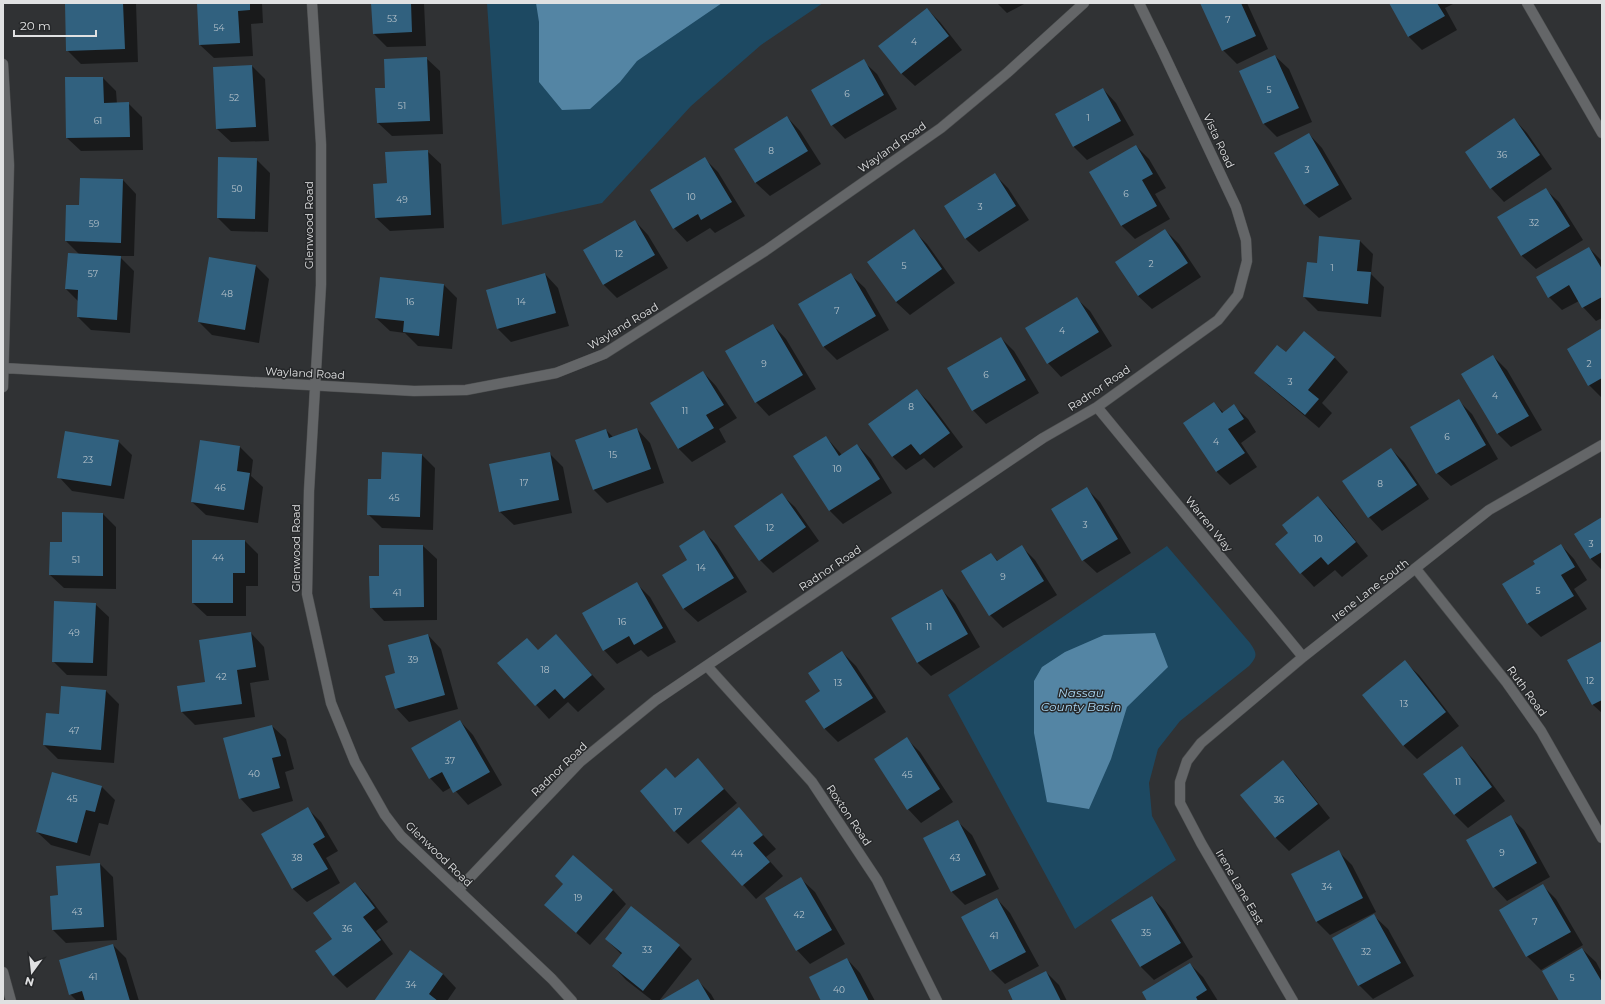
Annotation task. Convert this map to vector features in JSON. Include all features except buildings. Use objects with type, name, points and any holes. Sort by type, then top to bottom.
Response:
[{"type":"street","name":"Glenwood Road","points":[[312,3],[321,152],[321,284],[309,491],[307,594],[331,703],[355,762],[385,815],[401,836],[552,979],[572,1001]]},
{"type":"street","name":"Wayland Road","points":[[4,368],[414,391],[466,390],[556,373],[604,354],[765,251],[941,128],[1007,73],[1084,3]]},
{"type":"street","name":"Vista Road","points":[[1138,3],[1167,59],[1236,206],[1246,240],[1247,261],[1238,295]]},
{"type":"street","points":[[1527,3],[1602,133]]},
{"type":"street","points":[[3,64],[9,165],[3,387]]},
{"type":"street","name":"Radnor Road","points":[[458,890],[580,762],[656,700],[1043,438],[1097,406],[1218,320],[1238,295]]},
{"type":"street","name":"Warren Way","points":[[1097,406],[1303,658]]},
{"type":"street","name":"Irene Lane South","points":[[1180,782],[1187,761],[1200,743],[1303,658],[1488,510],[1602,445]]},
{"type":"street","name":"Ruth Road","points":[[1416,569],[1507,683],[1536,725],[1602,838]]},
{"type":"street","name":"Roxton Road","points":[[707,666],[812,782],[877,880],[937,1001]]},
{"type":"street","name":"Irene Lane East","points":[[1180,782],[1180,803],[1201,843],[1293,1001]]},
{"type":"street","points":[[3,972],[11,1001]]},
{"type":"shaded area","points":[[487,3],[823,3],[761,45],[691,106],[602,203],[502,225]]},
{"type":"shaded area","points":[[1167,546],[1250,643],[1256,654],[1254,660],[1249,666],[1180,721],[1158,749],[1149,783],[1152,816],[1176,860],[1075,929],[948,695]]},
{"type":"water","points":[[536,3],[722,3],[637,61],[620,82],[590,109],[562,110],[539,82],[539,22]]},
{"type":"water","name":"Nassau County Basin","points":[[1155,633],[1168,667],[1127,707],[1111,759],[1089,809],[1047,802],[1034,733],[1034,681],[1042,667],[1065,652],[1104,635]]}]
